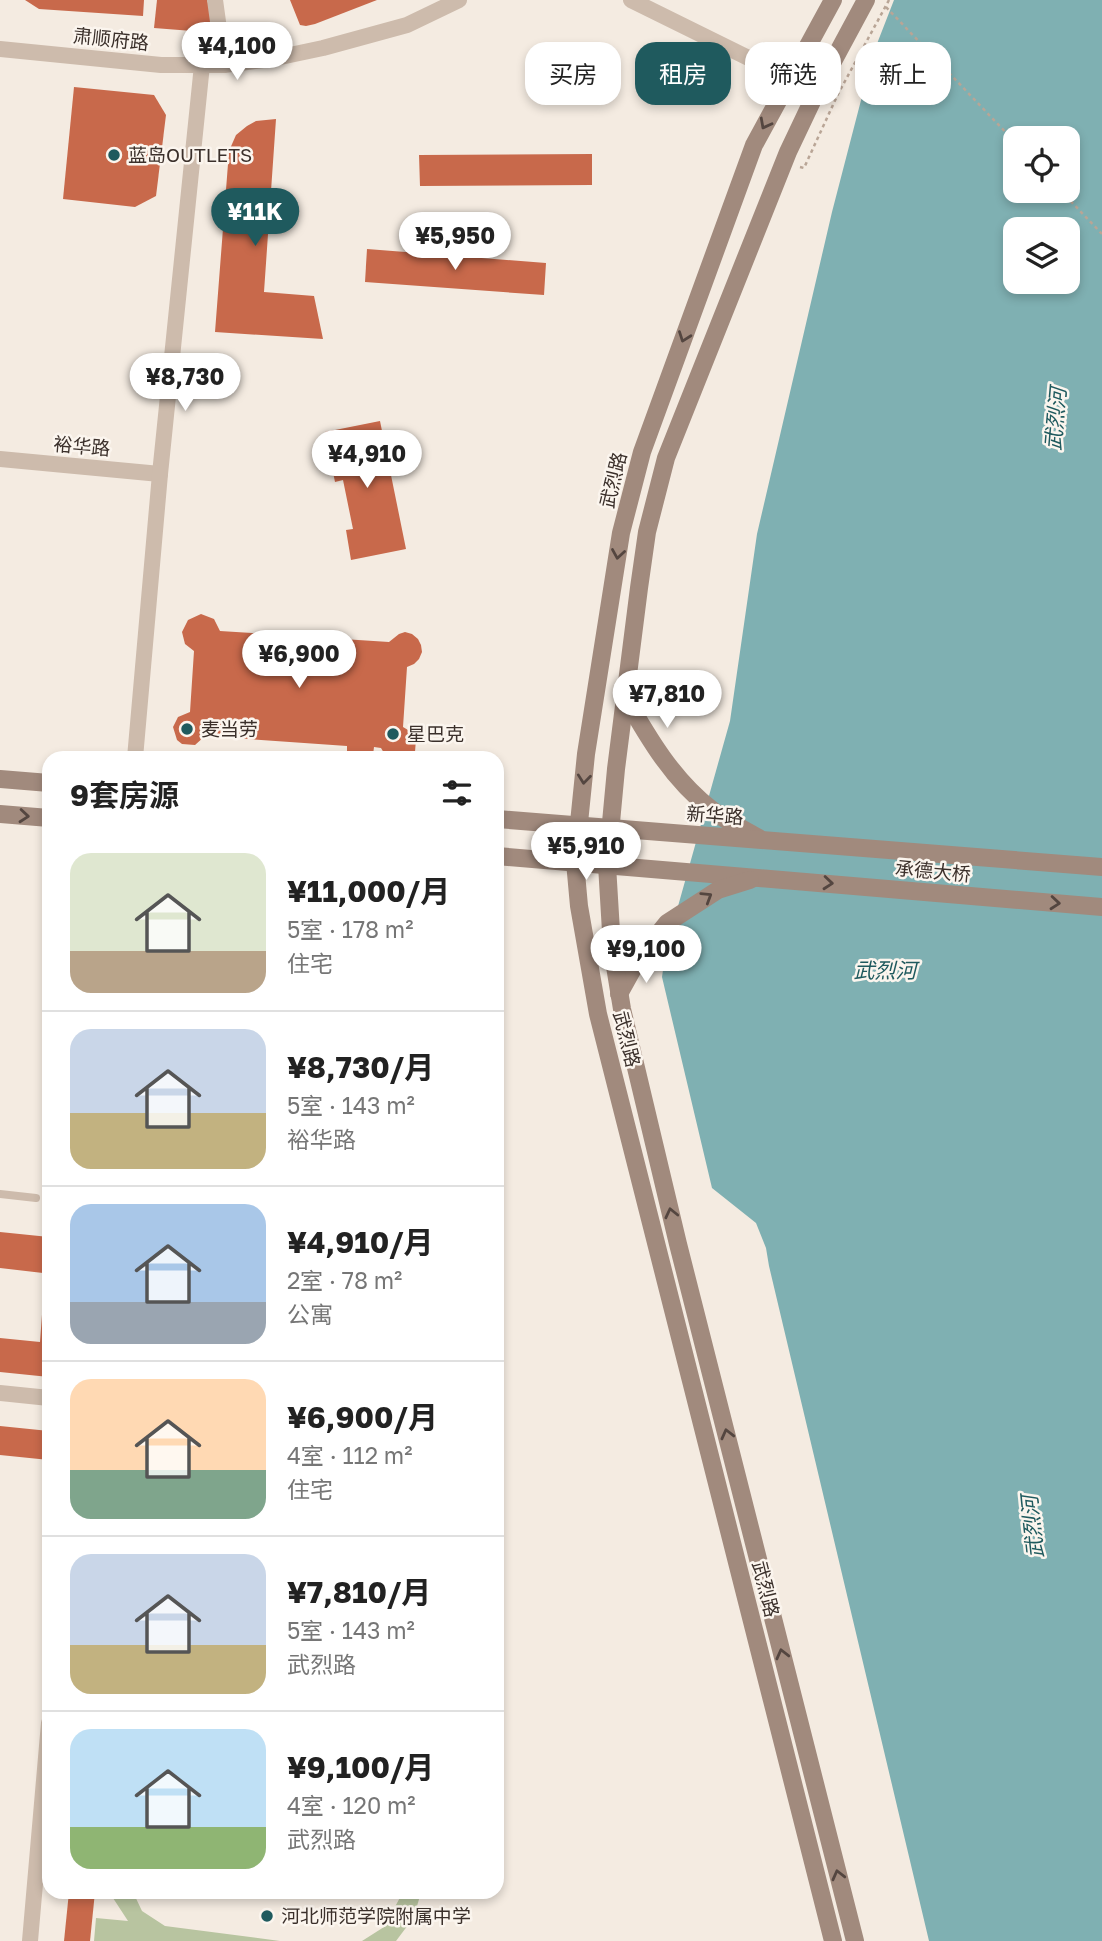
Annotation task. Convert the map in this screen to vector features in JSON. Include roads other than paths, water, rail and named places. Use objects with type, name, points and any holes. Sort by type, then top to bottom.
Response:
[{"type":"main road","name":"武烈路","points":[[809,42],[833,0]]},
{"type":"main road","name":"武烈路","points":[[841,49],[866,0]]},
{"type":"main road","name":"武烈路","points":[[775,105],[754,145],[642,452],[621,533],[586,754],[575,862],[579,906],[598,1014],[833,1941]]},
{"type":"main road","name":"武烈路","points":[[810,105],[788,152],[666,458],[647,532],[625,697],[607,865],[612,948],[620,994],[678,1244],[855,1941]]},
{"type":"main road","points":[[625,697],[680,782],[713,811],[762,840]]},
{"type":"main road","points":[[0,779],[42,782]]},
{"type":"main road","points":[[0,814],[42,817]]},
{"type":"main road","name":"新华路","points":[[504,820],[762,840]]},
{"type":"main road","name":"承德大桥","points":[[762,840],[1102,867]]},
{"type":"main road","points":[[504,857],[760,877]]},
{"type":"main road","points":[[620,994],[639,958],[667,923],[718,890],[760,877]]},
{"type":"main road","name":"承德大桥","points":[[760,877],[1102,907]]},
{"type":"street","points":[[215,0],[224,65]]},
{"type":"street","name":"肃顺府路","points":[[0,49],[160,65],[224,65],[323,48],[407,25],[459,0]]},
{"type":"street","points":[[631,0],[745,56]]},
{"type":"street","points":[[136,751],[160,474],[202,65]]},
{"type":"street","name":"裕华路","points":[[0,459],[160,474]]},
{"type":"street","points":[[0,1393],[42,1397]]},
{"type":"street","points":[[30,1941],[42,1803]]},
{"type":"lane","points":[[0,1194],[36,1198]]},
{"type":"water","name":"武烈河","points":[[894,0],[1102,0],[1102,1941],[929,1941],[766,1248],[756,1223],[712,1188],[662,977],[666,949],[730,721],[757,534],[860,105],[951,105],[951,42],[878,42]]},
{"type":"place","name":"蓝岛OUTLETS","points":[[114,155]]},
{"type":"place","name":"麦当劳","points":[[187,729]]},
{"type":"place","name":"星巴克","points":[[393,734]]},
{"type":"place","name":"河北师范学院附属中学","points":[[267,1916]]}]
